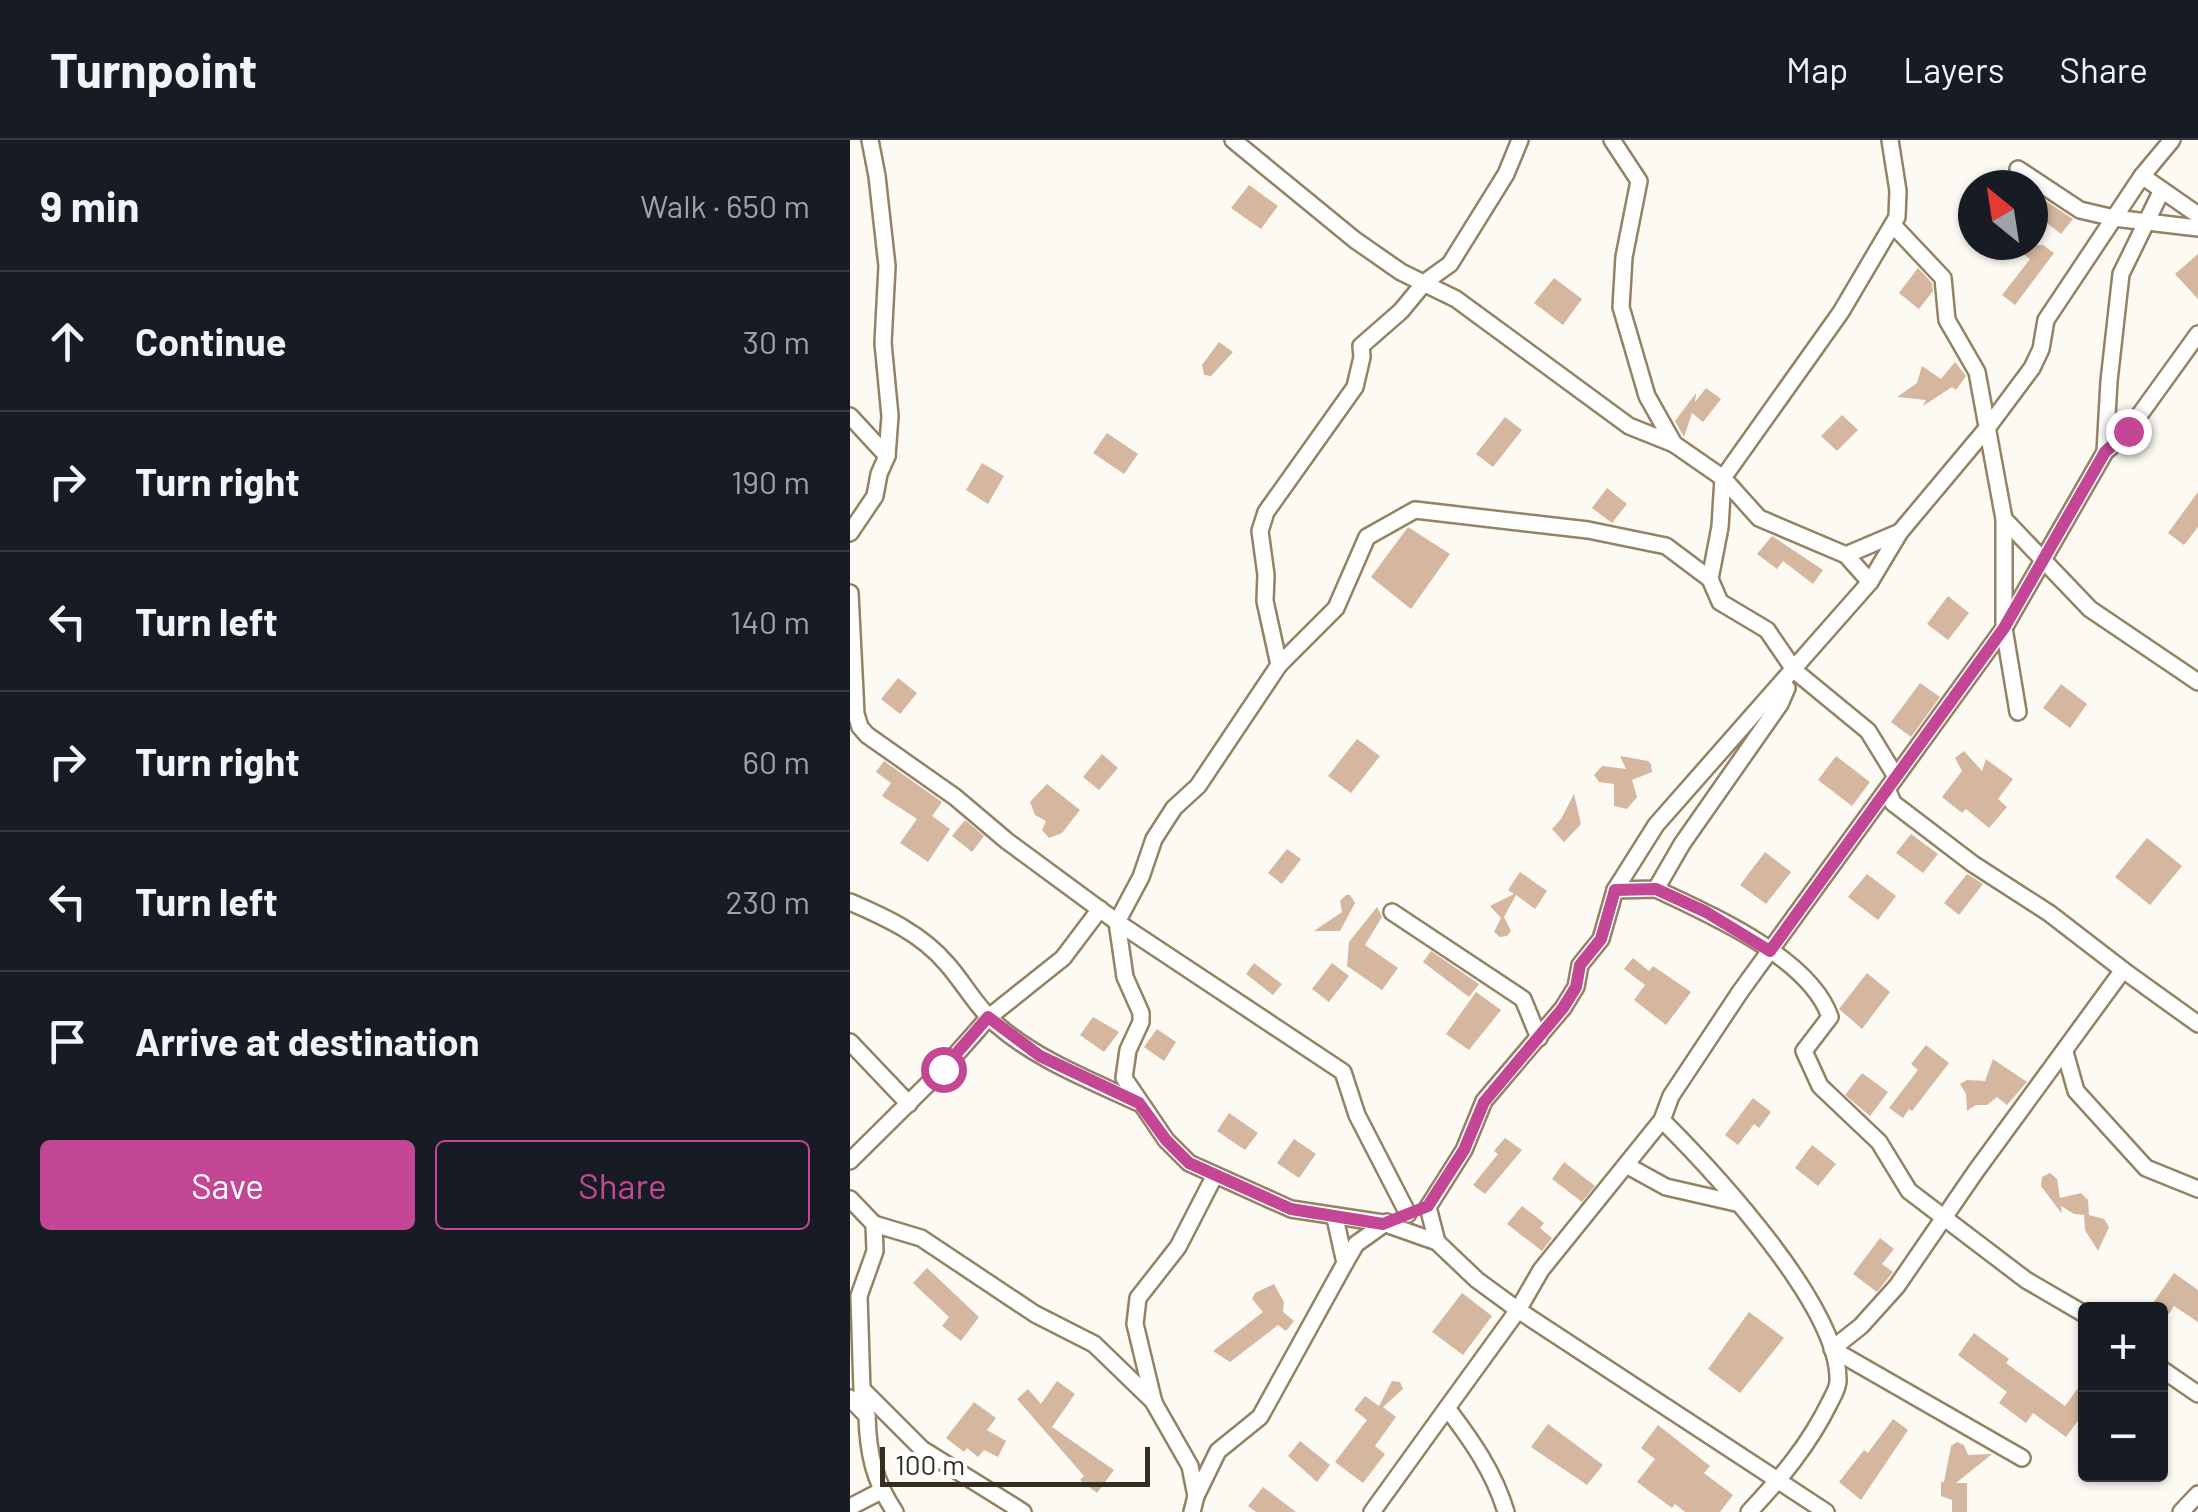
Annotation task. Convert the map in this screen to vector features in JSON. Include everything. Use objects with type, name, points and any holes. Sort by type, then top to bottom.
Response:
[{"type":"street","points":[[850,533],[876,496],[887,456],[890,416],[883,343],[887,266],[870,140]]},
{"type":"street","points":[[1233,140],[1354,240],[1401,272],[1456,299],[1629,426],[1674,444],[1723,478],[1759,518],[1846,555],[1870,582]]},
{"type":"street","points":[[1279,665],[1265,601],[1260,531],[1266,512],[1347,400],[1355,386],[1361,346],[1401,311],[1425,282],[1450,264],[1506,174],[1520,140]]},
{"type":"street","points":[[1612,140],[1638,181],[1624,257],[1622,306],[1646,396],[1674,444]]},
{"type":"street","points":[[1710,580],[1720,527],[1723,478],[1841,312],[1897,218],[1898,191],[1890,140]]},
{"type":"street","points":[[1194,1504],[1218,1451],[1260,1418],[1356,1244],[1383,1224],[1428,1206],[1464,1150],[1484,1102],[1563,1008],[1576,987],[1580,965],[1601,939],[1615,890],[1656,825],[1870,582],[1900,532],[1988,427],[2032,368],[2046,320],[2142,176],[2172,140]]},
{"type":"street","points":[[2018,169],[2080,210],[2198,228]]},
{"type":"street","points":[[2142,176],[2198,215]]},
{"type":"street","points":[[2105,452],[2121,274],[2162,190]]},
{"type":"street","points":[[1893,225],[1943,278],[1947,320],[1977,372],[2004,519],[2004,628],[2018,712]]},
{"type":"street","points":[[1372,1512],[1518,1310],[1541,1270],[1662,1120],[1672,1096],[1770,951],[2004,628],[2105,452],[2128,431],[2198,334]]},
{"type":"street","points":[[850,416],[887,456]]},
{"type":"street","points":[[1826,1512],[1518,1310],[1477,1280],[1437,1242],[1383,1224],[1291,1209],[1189,1163],[1166,1140],[1124,1078],[1128,1050],[1141,1022],[1141,1012],[1125,977],[1117,922],[1141,877],[1154,838],[1174,808],[1198,786],[1279,665],[1336,608],[1367,537],[1415,510],[1588,530],[1666,546],[1710,580],[1720,602],[1766,630],[1795,671],[1868,731],[1891,783],[1894,803],[1972,864],[2049,913],[2198,1024]]},
{"type":"street","points":[[2004,519],[2090,609],[2198,682]]},
{"type":"street","points":[[1846,555],[1900,532]]},
{"type":"street","points":[[850,593],[860,726],[1117,922],[1343,1072],[1357,1114],[1408,1214]]},
{"type":"street","points":[[1656,889],[1682,844],[1780,704],[1795,671]]},
{"type":"street","points":[[1615,890],[1656,889],[1706,912],[1770,951],[1824,997],[1830,1017],[1804,1051],[1820,1086],[1880,1142],[1909,1191],[2026,1280],[2078,1310]]},
{"type":"street","points":[[850,902],[898,923],[944,960],[988,1017],[1040,1056],[1139,1103]]},
{"type":"street","points":[[850,1161],[909,1104],[988,1017],[1063,958],[1100,909]]},
{"type":"street","points":[[1392,912],[1523,999],[1539,1038]]},
{"type":"street","points":[[1832,1349],[1861,1326],[1897,1286],[2123,970]]},
{"type":"street","points":[[850,1042],[909,1104]]},
{"type":"street","points":[[2065,1052],[2076,1091],[2146,1168],[2198,1190]]},
{"type":"street","points":[[1662,1120],[1718,1176],[1736,1203],[1771,1241],[1800,1286],[1832,1349],[1838,1384],[1813,1438],[1749,1512]]},
{"type":"street","points":[[1626,1165],[1666,1187],[1736,1203]]},
{"type":"street","points":[[1154,1403],[1135,1324],[1138,1298],[1178,1247],[1215,1175]]},
{"type":"street","points":[[850,1199],[874,1224],[921,1238],[1034,1314],[1094,1344],[1154,1403],[1190,1466],[1194,1504]]},
{"type":"street","points":[[1428,1206],[1437,1242]]},
{"type":"street","points":[[1334,1218],[1345,1263]]},
{"type":"street","points":[[874,1224],[875,1252],[859,1296],[856,1394],[867,1416],[868,1454],[881,1491],[895,1512]]},
{"type":"street","points":[[1832,1349],[2022,1458]]},
{"type":"street","points":[[2168,1373],[2198,1394]]},
{"type":"street","points":[[856,1394],[922,1448],[1023,1512]]},
{"type":"street","points":[[1447,1408],[1480,1452],[1506,1512]]},
{"type":"street","points":[[850,1507],[881,1491]]},
{"type":"street","points":[[2182,1512],[2198,1494]]},
{"type":"building","points":[[1249,185],[1278,206],[1261,229],[1231,208]]},
{"type":"building","points":[[2048,203],[2073,219],[2061,234],[2048,224]]},
{"type":"building","points":[[2048,249],[2054,253],[2015,305],[2002,295],[2029,260],[2048,260]]},
{"type":"building","points":[[2198,254],[2198,299],[2175,274]]},
{"type":"building","points":[[1918,268],[1932,283],[1933,291],[1919,309],[1899,293]]},
{"type":"building","points":[[1554,278],[1582,299],[1563,325],[1534,303]]},
{"type":"building","points":[[1219,342],[1233,352],[1211,376],[1204,375],[1202,365]]},
{"type":"building","points":[[1955,362],[1966,376],[1956,390],[1952,387],[1923,406],[1926,400],[1897,397],[1917,383],[1922,366],[1941,379]]},
{"type":"building","points":[[1706,388],[1721,399],[1703,422],[1692,413],[1684,437],[1675,421],[1696,393],[1695,402]]},
{"type":"building","points":[[1842,415],[1858,430],[1837,451],[1821,436]]},
{"type":"building","points":[[1505,417],[1522,430],[1493,467],[1476,454]]},
{"type":"building","points":[[1107,433],[1138,454],[1124,474],[1093,453]]},
{"type":"building","points":[[982,463],[1004,476],[988,504],[966,490]]},
{"type":"building","points":[[1607,488],[1627,504],[1612,523],[1592,508]]},
{"type":"building","points":[[2198,492],[2198,527],[2184,545],[2168,533]]},
{"type":"building","points":[[1408,527],[1450,554],[1411,609],[1371,577]]},
{"type":"building","points":[[1772,536],[1823,570],[1813,584],[1783,561],[1777,569],[1757,554]]},
{"type":"building","points":[[1948,596],[1969,613],[1948,640],[1927,624]]},
{"type":"building","points":[[898,678],[917,693],[900,714],[881,699]]},
{"type":"building","points":[[1920,683],[1940,697],[1911,737],[1891,722]]},
{"type":"building","points":[[2061,684],[2087,704],[2070,728],[2043,708]]},
{"type":"building","points":[[1357,739],[1380,756],[1351,793],[1328,776]]},
{"type":"building","points":[[1964,751],[1982,771],[1986,759],[2013,779],[1998,799],[2007,807],[1989,828],[1966,809],[1962,813],[1942,797],[1962,771],[1955,758]]},
{"type":"building","points":[[1102,754],[1118,768],[1099,790],[1083,777]]},
{"type":"building","points":[[1620,756],[1651,764],[1652,772],[1632,780],[1637,797],[1627,809],[1614,806],[1614,784],[1599,782],[1594,775],[1602,766],[1626,769]]},
{"type":"building","points":[[1836,756],[1870,782],[1852,806],[1818,780]]},
{"type":"building","points":[[884,761],[942,802],[932,816],[950,829],[928,862],[900,843],[917,819],[882,796],[891,783],[876,772]]},
{"type":"building","points":[[1047,784],[1080,810],[1062,833],[1049,838],[1042,830],[1046,821],[1035,815],[1030,802]]},
{"type":"building","points":[[1574,794],[1581,824],[1564,842],[1552,829]]},
{"type":"building","points":[[965,820],[984,836],[972,852],[952,836]]},
{"type":"building","points":[[1911,834],[1938,854],[1923,873],[1896,853]]},
{"type":"building","points":[[2147,838],[2182,866],[2150,905],[2115,877]]},
{"type":"building","points":[[1287,849],[1301,859],[1282,884],[1268,873]]},
{"type":"building","points":[[1765,852],[1791,872],[1766,904],[1740,885]]},
{"type":"building","points":[[1520,872],[1547,891],[1535,909],[1516,895],[1504,917],[1511,931],[1500,937],[1494,932],[1501,918],[1490,906],[1514,894],[1508,890]]},
{"type":"building","points":[[1867,874],[1896,896],[1878,920],[1848,897]]},
{"type":"building","points":[[1967,874],[1983,884],[1959,915],[1944,903]]},
{"type":"building","points":[[1346,895],[1355,903],[1340,931],[1314,931],[1342,912],[1340,901]]},
{"type":"building","points":[[1377,907],[1382,917],[1365,945],[1398,968],[1382,990],[1347,966],[1349,942]]},
{"type":"building","points":[[1431,951],[1479,984],[1469,997],[1423,962]]},
{"type":"building","points":[[1633,958],[1649,971],[1653,966],[1691,992],[1666,1025],[1634,1000],[1645,985],[1624,969]]},
{"type":"building","points":[[1254,963],[1282,984],[1273,995],[1246,974]]},
{"type":"building","points":[[1332,963],[1349,976],[1329,1002],[1312,989]]},
{"type":"building","points":[[1867,973],[1890,992],[1862,1029],[1839,1009]]},
{"type":"building","points":[[1476,992],[1501,1010],[1469,1050],[1446,1034]]},
{"type":"building","points":[[1093,1017],[1119,1032],[1104,1052],[1080,1035]]},
{"type":"building","points":[[1157,1029],[1176,1042],[1164,1061],[1144,1047]]},
{"type":"building","points":[[1926,1045],[1949,1063],[1903,1118],[1889,1108],[1918,1070],[1911,1064]]},
{"type":"building","points":[[1993,1059],[2027,1082],[2007,1105],[1997,1097],[1987,1105],[1976,1105],[1967,1111],[1966,1094],[1960,1084],[1967,1080],[1985,1081]]},
{"type":"building","points":[[1862,1073],[1888,1092],[1870,1116],[1845,1095]]},
{"type":"building","points":[[1753,1098],[1771,1112],[1759,1128],[1754,1124],[1738,1145],[1725,1135]]},
{"type":"building","points":[[1229,1113],[1258,1133],[1245,1150],[1217,1131]]},
{"type":"building","points":[[1505,1138],[1522,1150],[1485,1194],[1473,1185],[1498,1154],[1494,1151]]},
{"type":"building","points":[[1294,1139],[1316,1154],[1299,1178],[1277,1163]]},
{"type":"building","points":[[1812,1145],[1836,1164],[1818,1186],[1795,1168]]},
{"type":"building","points":[[1564,1162],[1595,1186],[1582,1202],[1552,1179]]},
{"type":"building","points":[[2050,1173],[2057,1179],[2060,1198],[2081,1193],[2088,1200],[2089,1215],[2104,1219],[2109,1227],[2098,1251],[2085,1230],[2084,1215],[2061,1206],[2062,1214],[2041,1186],[2042,1177]]},
{"type":"building","points":[[1522,1206],[1544,1223],[1540,1228],[1552,1238],[1542,1251],[1507,1224]]},
{"type":"building","points":[[1880,1238],[1894,1249],[1882,1264],[1893,1272],[1877,1292],[1853,1274]]},
{"type":"building","points":[[927,1268],[979,1317],[961,1341],[942,1326],[949,1317],[913,1283]]},
{"type":"building","points":[[2174,1273],[2198,1290],[2198,1322],[2174,1306],[2169,1314],[2168,1302],[2154,1302]]},
{"type":"building","points":[[1274,1284],[1284,1302],[1283,1312],[1294,1321],[1286,1331],[1278,1325],[1230,1362],[1213,1351],[1263,1312],[1252,1299],[1255,1293]]},
{"type":"building","points":[[1462,1293],[1492,1316],[1463,1355],[1432,1332]]},
{"type":"building","points":[[1749,1312],[1784,1338],[1740,1393],[1708,1369]]},
{"type":"building","points":[[1974,1333],[2009,1359],[2006,1363],[2065,1406],[2078,1388],[2078,1421],[2066,1437],[2033,1413],[2026,1423],[1999,1403],[2007,1392],[1958,1355]]},
{"type":"building","points":[[1057,1381],[1075,1394],[1052,1427],[1114,1470],[1097,1493],[1080,1480],[1084,1476],[1017,1399],[1028,1389],[1041,1404]]},
{"type":"building","points":[[1392,1381],[1400,1382],[1403,1389],[1383,1407],[1396,1417],[1375,1446],[1385,1454],[1363,1483],[1335,1462],[1367,1420],[1354,1410],[1365,1396],[1379,1406]]},
{"type":"building","points":[[974,1402],[996,1418],[987,1430],[1006,1441],[998,1457],[984,1450],[978,1457],[967,1448],[964,1452],[946,1438]]},
{"type":"building","points":[[1893,1419],[1908,1430],[1861,1500],[1839,1482],[1864,1450],[1868,1453]]},
{"type":"building","points":[[1548,1424],[1603,1465],[1587,1485],[1531,1447]]},
{"type":"building","points":[[1658,1425],[1710,1466],[1704,1473],[1733,1495],[1720,1512],[1685,1512],[1675,1504],[1672,1508],[1637,1482],[1655,1459],[1641,1448]]},
{"type":"building","points":[[1300,1441],[1330,1465],[1317,1482],[1288,1456]]},
{"type":"building","points":[[1957,1442],[1964,1445],[1968,1455],[1992,1454],[1956,1483],[1967,1483],[1967,1512],[1952,1512],[1952,1500],[1941,1496],[1951,1446]]},
{"type":"building","points":[[1263,1487],[1296,1512],[1256,1512],[1248,1506]]},
{"type":"route","points":[[943,1069],[988,1017],[1040,1056],[1139,1103],[1189,1163],[1291,1209],[1383,1224],[1428,1206],[1464,1150],[1484,1102],[1576,987],[1580,965],[1601,939],[1615,890],[1656,889],[1706,912],[1770,951],[2004,628],[2105,452],[2128,431]]}]
